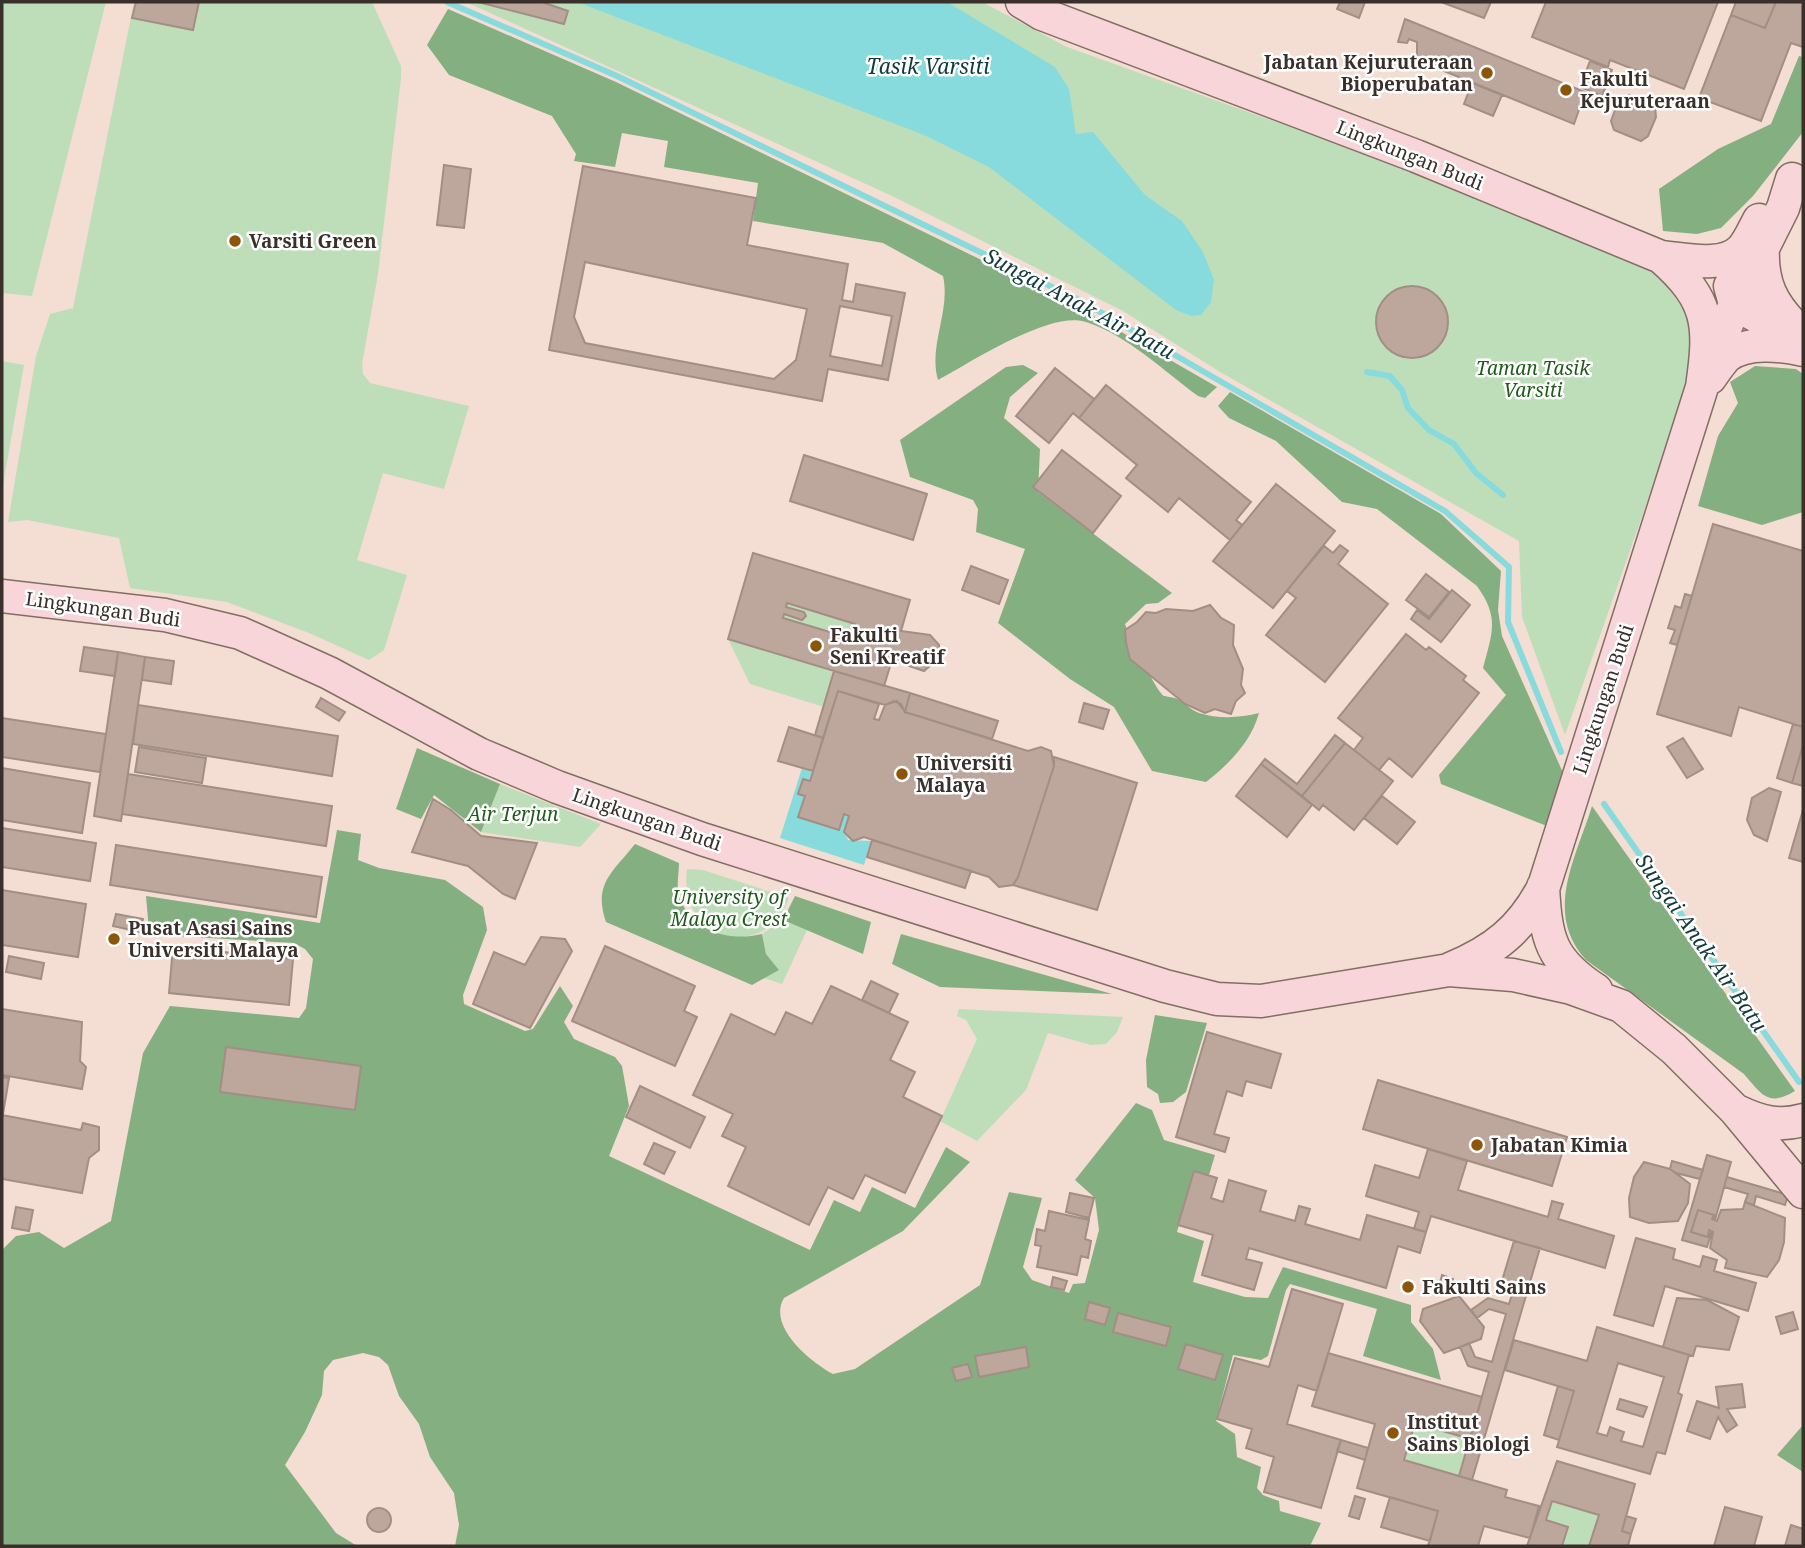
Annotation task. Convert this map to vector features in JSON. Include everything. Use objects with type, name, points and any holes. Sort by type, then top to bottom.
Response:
[{"type":"street","name":"Lingkungan Budi","points":[[1022,2],[1042,14],[1416,156],[1661,257],[1688,281],[1698,296],[1706,333],[1702,387]]},
{"type":"street","name":"Lingkungan Budi","points":[[2,596],[165,615],[240,633],[329,673],[467,748],[556,787],[702,839],[1145,980],[1230,1001],[1261,1001],[1449,970],[1480,957],[1507,938],[1528,914],[1543,887],[1702,387],[1735,304],[1752,247],[1783,208],[1798,172]]},
{"type":"street","points":[[1661,257],[1717,260],[1752,247],[1762,265],[1769,297],[1803,334]]},
{"type":"street","points":[[1735,304],[1803,342]]},
{"type":"street","points":[[1702,387],[1728,356],[1748,347],[1787,346],[1803,350]]},
{"type":"street","points":[[1543,887],[1548,940],[1558,958],[1579,979],[1621,1006]]},
{"type":"street","name":"Lingkungan Budi","points":[[1449,970],[1542,980],[1621,1006],[1701,1074],[1736,1111]]},
{"type":"street","points":[[1736,1111],[1757,1120],[1780,1124],[1803,1120]]},
{"type":"street","points":[[1736,1111],[1793,1156],[1803,1192]]},
{"type":"green space","points":[[2,2],[106,2],[32,296],[2,293]]},
{"type":"green space","points":[[134,2],[372,2],[401,66],[378,274],[362,364],[363,374],[370,383],[469,406],[444,489],[383,473],[357,560],[407,575],[384,650],[369,660],[309,633],[227,602],[130,588],[119,538],[27,520],[8,522],[36,356],[50,314],[73,308]]},
{"type":"green space","name":"Taman Tasik Varsiti","points":[[466,2],[982,2],[1067,47],[1407,169],[1671,280],[1684,308],[1690,330],[1689,383],[1565,735],[1522,617],[1519,541],[1220,372],[1123,311],[890,195]]},
{"type":"green space","points":[[448,9],[616,82],[1078,307],[1217,387],[1205,398],[1198,396],[1145,354],[1116,336],[1086,322],[1071,320],[1052,324],[1010,340],[938,380],[936,354],[944,302],[943,276],[883,243],[753,221],[758,183],[664,167],[668,141],[622,133],[615,167],[574,161],[576,154],[552,116],[449,75],[427,45]]},
{"type":"green space","points":[[1799,56],[1803,57],[1803,132],[1753,196],[1721,228],[1697,234],[1663,231],[1659,189],[1718,149],[1771,124]]},
{"type":"green space","points":[[2,361],[24,365],[2,491]]},
{"type":"green space","points":[[1023,365],[1038,373],[1010,397],[1004,418],[1040,449],[1038,492],[1172,593],[1158,603],[1146,604],[1125,624],[1160,692],[1206,715],[1229,717],[1259,713],[1251,733],[1238,752],[1206,782],[1152,771],[1114,707],[1070,679],[998,623],[1025,549],[976,532],[978,509],[973,500],[910,477],[900,440],[1006,367]]},
{"type":"green space","points":[[1755,366],[1796,369],[1803,374],[1803,512],[1762,525],[1698,506],[1718,436],[1738,403],[1730,382]]},
{"type":"green space","points":[[1230,392],[1441,514],[1501,571],[1498,610],[1502,636],[1564,775],[1547,826],[1441,784],[1439,775],[1506,695],[1483,668],[1492,626],[1489,607],[1477,586],[1377,509],[1342,502],[1276,441],[1229,418],[1218,406]]},
{"type":"green space","points":[[787,603],[855,624],[850,638],[783,618],[784,614],[802,620],[806,616],[804,612],[786,607]]},
{"type":"green space","points":[[728,639],[834,671],[824,707],[750,684]]},
{"type":"green space","points":[[417,748],[500,784],[481,832],[434,795],[421,819],[396,809]]},
{"type":"green space","name":"Air Terjun","points":[[500,784],[601,824],[580,847],[481,832]]},
{"type":"green space","points":[[1592,806],[1795,1091],[1778,1098],[1761,1093],[1744,1074],[1586,960],[1573,942],[1565,904],[1567,885]]},
{"type":"green space","points":[[337,830],[361,834],[358,860],[379,868],[445,880],[483,907],[487,930],[463,995],[464,1004],[525,1031],[533,1029],[560,986],[573,1006],[564,1022],[574,1039],[615,1057],[622,1066],[629,1106],[609,1156],[810,1250],[834,1200],[860,1212],[872,1187],[915,1208],[946,1147],[970,1162],[903,1231],[784,1298],[780,1309],[786,1331],[803,1352],[833,1374],[855,1369],[980,1285],[1009,1192],[1042,1198],[1023,1267],[1032,1280],[1069,1293],[1073,1284],[1085,1283],[1099,1230],[1095,1198],[1075,1180],[1136,1103],[1152,1110],[1164,1140],[1215,1155],[1209,1175],[1194,1171],[1177,1232],[1204,1241],[1193,1282],[1245,1297],[1268,1298],[1283,1267],[1411,1305],[1411,1322],[1433,1349],[1441,1380],[1363,1356],[1377,1309],[1290,1284],[1268,1356],[1261,1360],[1233,1355],[1216,1421],[1235,1434],[1237,1457],[1261,1467],[1257,1488],[1263,1495],[1279,1501],[1280,1511],[1321,1523],[1310,1546],[455,1546],[459,1525],[454,1493],[430,1457],[419,1424],[399,1396],[388,1365],[379,1357],[363,1353],[333,1360],[324,1371],[322,1395],[305,1432],[285,1465],[336,1533],[357,1546],[2,1546],[2,1250],[16,1236],[39,1232],[64,1248],[111,1221],[143,1053],[170,1006],[299,1018],[306,1008],[313,959],[305,949],[294,943],[157,935],[149,931],[146,896],[320,923]]},
{"type":"green space","points":[[635,844],[679,863],[679,897],[693,919],[713,932],[725,935],[737,937],[762,934],[766,954],[779,970],[752,985],[606,922],[603,888],[612,871]]},
{"type":"green space","name":"University of Malaya Crest","points":[[687,869],[703,870],[789,898],[777,919],[761,932],[743,937],[725,935],[708,927],[695,913],[687,893]]},
{"type":"green space","points":[[795,896],[871,922],[863,954],[783,920]]},
{"type":"green space","points":[[783,920],[807,930],[782,984],[764,978],[779,970],[766,954],[762,934]]},
{"type":"green space","points":[[901,934],[1112,994],[940,987],[892,964]]},
{"type":"green space","points":[[959,1009],[1123,1017],[1117,1032],[1106,1044],[1091,1045],[1048,1033],[1026,1090],[977,1141],[940,1121],[977,1039],[966,1020],[957,1016]]},
{"type":"green space","points":[[1155,1015],[1207,1023],[1186,1092],[1173,1102],[1160,1103],[1158,1094],[1147,1087],[1146,1060]]},
{"type":"green space","points":[[1415,1423],[1470,1439],[1459,1476],[1404,1460]]},
{"type":"green space","points":[[1803,1425],[1803,1472],[1777,1455]]},
{"type":"green space","points":[[1552,1501],[1599,1515],[1589,1546],[1562,1546],[1568,1527],[1546,1520]]},
{"type":"water","name":"Tasik Varsiti","points":[[577,2],[947,2],[1055,67],[1069,89],[1076,134],[1093,132],[1145,195],[1182,221],[1203,252],[1214,280],[1211,302],[1201,315],[1191,316],[1176,310],[989,167],[924,135]]},
{"type":"water","points":[[802,768],[812,772],[809,780],[803,779],[798,794],[804,796],[798,817],[839,830],[844,815],[849,816],[844,830],[848,840],[871,841],[864,865],[780,838]]},
{"type":"building","points":[[136,2],[199,2],[193,30],[132,18]]},
{"type":"building","points":[[478,2],[542,2],[568,11],[564,24]]},
{"type":"building","points":[[1340,2],[1365,2],[1359,18],[1337,9]]},
{"type":"building","points":[[1441,2],[1491,2],[1484,18]]},
{"type":"building","points":[[1546,2],[1718,2],[1684,89],[1610,60],[1608,67],[1532,37]]},
{"type":"building","points":[[1736,2],[1776,2],[1765,28],[1731,15]]},
{"type":"building","points":[[1776,2],[1803,2],[1803,47],[1791,43],[1761,121],[1699,98],[1731,15],[1765,28]]},
{"type":"building","points":[[1405,19],[1595,96],[1590,108],[1581,104],[1574,124],[1417,60],[1417,42],[1409,39],[1407,43],[1398,42]]},
{"type":"building","points":[[1590,61],[1612,70],[1602,96],[1580,87]]},
{"type":"building","points":[[1472,83],[1502,95],[1493,116],[1464,104]]},
{"type":"building","points":[[1629,95],[1655,106],[1656,117],[1648,136],[1641,141],[1614,130],[1611,121],[1618,102]]},
{"type":"building","points":[[444,165],[471,169],[464,228],[437,225]]},
{"type":"building","points":[[583,166],[756,198],[747,245],[848,264],[842,300],[853,302],[856,284],[905,293],[888,380],[828,369],[822,401],[549,350]]},
{"type":"building","points":[[585,262],[807,309],[796,360],[774,379],[585,343],[574,317]]},
{"type":"building","points":[[1412,286],[1432,292],[1442,302],[1448,322],[1442,342],[1432,352],[1412,358],[1392,352],[1382,342],[1376,322],[1382,302],[1392,292]]},
{"type":"building","points":[[840,306],[892,316],[882,366],[830,356]]},
{"type":"building","points":[[1055,368],[1094,399],[1079,418],[1073,413],[1049,443],[1016,416]]},
{"type":"building","points":[[1106,385],[1251,502],[1236,520],[1242,525],[1230,540],[1179,498],[1168,512],[1126,478],[1137,465],[1079,418]]},
{"type":"building","points":[[1062,450],[1121,496],[1093,533],[1033,487]]},
{"type":"building","points":[[804,455],[927,494],[913,540],[790,501]]},
{"type":"building","points":[[1276,484],[1335,531],[1273,608],[1213,561]]},
{"type":"building","points":[[1713,524],[1803,551],[1803,727],[1739,707],[1731,736],[1657,714]]},
{"type":"building","points":[[1340,545],[1348,551],[1338,564],[1388,604],[1325,682],[1266,635],[1296,598],[1287,591],[1299,576],[1324,546],[1333,553]]},
{"type":"building","points":[[753,553],[910,600],[901,631],[930,635],[939,645],[939,658],[924,671],[892,660],[884,686],[728,639]],"holes":[[[787,603],[855,624],[850,638],[783,618],[784,614],[802,620],[806,616],[804,612],[786,607]]]},
{"type":"building","points":[[971,566],[1008,580],[999,604],[962,590]]},
{"type":"building","points":[[1426,574],[1449,592],[1429,617],[1406,600]]},
{"type":"building","points":[[1452,590],[1470,605],[1441,642],[1411,619],[1417,610],[1429,619]]},
{"type":"building","points":[[1685,594],[1692,596],[1677,645],[1670,643],[1675,630],[1668,628],[1675,606],[1681,608]]},
{"type":"building","points":[[1210,605],[1221,618],[1234,625],[1233,645],[1243,669],[1241,685],[1245,693],[1236,701],[1231,714],[1215,709],[1205,713],[1185,704],[1130,659],[1126,643],[1125,630],[1146,612],[1156,613],[1166,609],[1193,611]]},
{"type":"building","points":[[1406,634],[1426,650],[1429,647],[1466,676],[1463,680],[1479,693],[1412,777],[1389,758],[1379,770],[1354,750],[1363,738],[1338,718]]},
{"type":"building","points":[[84,647],[118,652],[115,676],[80,671]]},
{"type":"building","points":[[118,652],[145,657],[121,821],[94,816]]},
{"type":"building","points":[[145,657],[174,661],[171,684],[142,680]]},
{"type":"building","points":[[834,671],[910,693],[905,712],[897,701],[885,705],[838,691],[823,738],[815,735]]},
{"type":"building","points":[[838,691],[879,704],[874,719],[879,720],[885,705],[894,701],[901,704],[905,712],[1028,751],[1041,747],[1051,751],[1054,766],[1018,877],[1013,885],[999,887],[989,877],[864,837],[853,841],[844,832],[849,816],[844,814],[839,830],[798,817],[805,796],[798,794],[803,779],[810,781]]},
{"type":"building","points":[[910,693],[998,721],[992,739],[905,712]]},
{"type":"building","points":[[321,698],[345,712],[339,721],[316,707]]},
{"type":"building","points":[[1084,703],[1109,710],[1103,729],[1079,722]]},
{"type":"building","points":[[138,705],[338,736],[332,776],[133,744]]},
{"type":"building","points":[[2,718],[106,734],[100,772],[2,757]]},
{"type":"building","points":[[1793,724],[1803,727],[1803,745],[1792,783],[1777,778]]},
{"type":"building","points":[[789,727],[823,738],[813,771],[778,761]]},
{"type":"building","points":[[1335,735],[1345,743],[1302,796],[1261,764],[1265,759],[1297,784]]},
{"type":"building","points":[[1683,738],[1703,769],[1687,778],[1667,747]]},
{"type":"building","points":[[1345,743],[1393,781],[1354,830],[1323,805],[1319,810],[1302,796]]},
{"type":"building","points":[[1803,745],[1803,786],[1792,783]]},
{"type":"building","points":[[139,747],[206,758],[202,783],[135,772]]},
{"type":"building","points":[[1054,757],[1137,783],[1097,910],[1013,885],[1018,877],[1054,766]]},
{"type":"building","points":[[1261,764],[1312,805],[1287,837],[1236,796]]},
{"type":"building","points":[[2,768],[90,783],[82,833],[2,820]]},
{"type":"building","points":[[128,774],[332,806],[326,846],[122,814]]},
{"type":"building","points":[[1769,788],[1781,792],[1767,841],[1754,835],[1747,820],[1752,798]]},
{"type":"building","points":[[1382,796],[1415,822],[1397,844],[1364,818]]},
{"type":"building","points":[[433,799],[451,810],[481,836],[537,843],[515,899],[503,894],[468,866],[412,852]]},
{"type":"building","points":[[1803,810],[1803,862],[1789,858]]},
{"type":"building","points":[[2,828],[96,843],[90,881],[2,867]]},
{"type":"building","points":[[872,840],[971,871],[965,888],[867,857]]},
{"type":"building","points":[[116,845],[322,877],[316,917],[110,885]]},
{"type":"building","points":[[2,890],[86,904],[78,957],[2,945]]},
{"type":"building","points":[[116,914],[143,919],[140,932],[113,926]]},
{"type":"building","points":[[541,937],[565,939],[572,951],[530,1028],[473,1004],[494,952],[525,965]]},
{"type":"building","points":[[605,946],[695,986],[684,1011],[697,1017],[675,1066],[572,1021]]},
{"type":"building","points":[[173,947],[293,959],[289,1005],[169,993]]},
{"type":"building","points":[[9,956],[44,963],[41,979],[6,972]]},
{"type":"building","points":[[871,981],[898,994],[889,1013],[862,1000]]},
{"type":"building","points":[[831,986],[908,1022],[890,1060],[915,1072],[903,1097],[942,1116],[905,1193],[865,1175],[853,1199],[828,1187],[809,1225],[728,1186],[746,1147],[722,1136],[733,1114],[693,1095],[731,1014],[775,1035],[786,1012],[812,1024]]},
{"type":"building","points":[[2,1009],[82,1022],[80,1061],[86,1067],[82,1089],[2,1075]]},
{"type":"building","points":[[1207,1032],[1281,1054],[1271,1088],[1246,1081],[1242,1096],[1227,1091],[1214,1134],[1229,1138],[1225,1152],[1176,1137]]},
{"type":"building","points":[[226,1047],[361,1066],[355,1110],[220,1092]]},
{"type":"building","points":[[2,1077],[9,1078],[3,1114],[2,1114]]},
{"type":"building","points":[[1378,1080],[1567,1137],[1552,1186],[1363,1129]]},
{"type":"building","points":[[640,1086],[705,1117],[690,1148],[626,1117]]},
{"type":"building","points":[[2,1115],[81,1130],[83,1123],[99,1127],[99,1150],[89,1158],[82,1193],[2,1179]]},
{"type":"building","points":[[654,1143],[675,1152],[664,1174],[644,1164]]},
{"type":"building","points":[[1428,1149],[1467,1161],[1458,1190],[1548,1217],[1552,1201],[1563,1204],[1558,1219],[1614,1236],[1605,1268],[1431,1216],[1426,1232],[1414,1229],[1419,1212],[1366,1196],[1375,1165],[1419,1178]]},
{"type":"building","points":[[1707,1155],[1731,1162],[1715,1220],[1714,1215],[1698,1210],[1691,1232],[1708,1237],[1712,1231],[1707,1247],[1682,1240]]},
{"type":"building","points":[[1672,1161],[1703,1170],[1700,1179],[1676,1173],[1670,1169]]},
{"type":"building","points":[[1644,1162],[1670,1169],[1690,1184],[1688,1203],[1678,1221],[1649,1223],[1630,1217],[1629,1198],[1634,1177]]},
{"type":"building","points":[[1194,1171],[1217,1178],[1211,1198],[1223,1202],[1229,1180],[1266,1191],[1260,1211],[1295,1221],[1299,1206],[1310,1209],[1305,1224],[1360,1240],[1367,1215],[1426,1232],[1420,1253],[1398,1246],[1386,1288],[1249,1248],[1246,1259],[1262,1263],[1254,1290],[1202,1275],[1213,1235],[1178,1225]]},
{"type":"building","points":[[1727,1177],[1788,1195],[1785,1205],[1756,1196],[1754,1205],[1745,1202],[1748,1194],[1724,1187]]},
{"type":"building","points":[[1070,1193],[1094,1198],[1089,1218],[1066,1212]]},
{"type":"building","points":[[1745,1202],[1785,1218],[1784,1242],[1779,1260],[1767,1277],[1725,1268],[1727,1260],[1710,1248],[1713,1232],[1709,1230],[1708,1237],[1691,1232],[1698,1210],[1714,1215],[1712,1219],[1717,1221],[1721,1210],[1743,1209]]},
{"type":"building","points":[[16,1207],[33,1210],[29,1231],[12,1228]]},
{"type":"building","points":[[1049,1211],[1089,1220],[1085,1239],[1091,1241],[1088,1258],[1081,1256],[1077,1275],[1037,1267],[1041,1246],[1035,1245],[1037,1229],[1045,1231]]},
{"type":"building","points":[[1636,1238],[1675,1249],[1673,1259],[1700,1267],[1703,1256],[1717,1260],[1714,1271],[1756,1283],[1748,1311],[1665,1286],[1653,1326],[1614,1315]]},
{"type":"building","points":[[1514,1241],[1540,1248],[1472,1480],[1459,1476],[1489,1372],[1468,1366],[1460,1347],[1469,1343],[1475,1357],[1492,1362],[1506,1314],[1489,1309],[1477,1318],[1471,1310],[1488,1298],[1509,1304],[1514,1288],[1501,1284]]},
{"type":"building","points":[[1442,1275],[1453,1279],[1450,1289],[1439,1286]]},
{"type":"building","points":[[1053,1277],[1067,1281],[1064,1290],[1051,1287]]},
{"type":"building","points":[[1292,1289],[1343,1304],[1317,1391],[1298,1385],[1287,1424],[1341,1440],[1321,1508],[1264,1492],[1274,1457],[1246,1448],[1252,1429],[1217,1419],[1235,1358],[1269,1367]]},
{"type":"building","points":[[1459,1296],[1484,1327],[1481,1339],[1444,1353],[1420,1321],[1423,1309]]},
{"type":"building","points":[[1677,1298],[1707,1300],[1739,1317],[1729,1350],[1696,1346],[1693,1356],[1663,1347]]},
{"type":"building","points":[[1089,1302],[1110,1308],[1105,1325],[1085,1319]]},
{"type":"building","points":[[1793,1312],[1798,1329],[1781,1334],[1776,1317]]},
{"type":"building","points":[[1118,1313],[1171,1327],[1166,1346],[1113,1332]]},
{"type":"building","points":[[1597,1327],[1689,1355],[1678,1393],[1682,1395],[1665,1454],[1657,1452],[1650,1474],[1557,1447],[1574,1391],[1505,1370],[1514,1340],[1587,1361]],"holes":[[[1618,1363],[1664,1377],[1643,1447],[1621,1441],[1624,1432],[1610,1427],[1607,1436],[1597,1433]]]},
{"type":"building","points":[[1186,1344],[1223,1355],[1215,1380],[1178,1369]]},
{"type":"building","points":[[1026,1347],[1029,1367],[979,1377],[975,1356]]},
{"type":"building","points":[[1328,1353],[1482,1397],[1470,1439],[1415,1423],[1404,1460],[1507,1490],[1505,1497],[1539,1506],[1530,1538],[1484,1526],[1478,1546],[1428,1546],[1438,1511],[1357,1488],[1375,1424],[1312,1406]]},
{"type":"building","points":[[968,1364],[972,1377],[956,1381],[952,1368]]},
{"type":"building","points":[[1742,1384],[1745,1407],[1727,1409],[1737,1425],[1727,1432],[1718,1417],[1710,1439],[1687,1431],[1697,1401],[1719,1408],[1716,1387]]},
{"type":"building","points":[[1558,1386],[1574,1391],[1559,1440],[1544,1435]]},
{"type":"building","points":[[1620,1399],[1647,1407],[1643,1417],[1617,1409]]},
{"type":"building","points":[[1341,1440],[1368,1448],[1365,1460],[1337,1451]]},
{"type":"building","points":[[1557,1461],[1635,1484],[1622,1531],[1631,1534],[1628,1546],[1589,1546],[1599,1515],[1552,1501],[1546,1520],[1568,1527],[1562,1546],[1527,1546]]},
{"type":"building","points":[[1355,1496],[1365,1499],[1359,1519],[1349,1516]]},
{"type":"building","points":[[1390,1497],[1438,1511],[1430,1541],[1381,1527]]},
{"type":"building","points":[[1725,1507],[1762,1517],[1754,1546],[1714,1546]]},
{"type":"building","points":[[379,1508],[388,1511],[391,1520],[388,1529],[379,1532],[370,1529],[367,1520],[370,1511]]},
{"type":"building","points":[[1626,1516],[1636,1519],[1631,1534],[1622,1531]]},
{"type":"building","points":[[1791,1525],[1803,1529],[1803,1546],[1785,1546]]},
{"type":"waterway","name":"Sungai Anak Air Batu","points":[[447,2],[617,76],[1083,302],[1445,511],[1509,567],[1508,622],[1561,752]]},
{"type":"waterway","points":[[1367,372],[1390,376],[1402,390],[1408,408],[1429,430],[1454,444],[1476,473],[1503,495]]},
{"type":"waterway","name":"Sungai Anak Air Batu","points":[[1604,804],[1799,1082]]},
{"type":"place","name":"Jabatan Kejuruteraan Bioperubatan","points":[[1487,73]]},
{"type":"place","name":"Fakulti Kejuruteraan","points":[[1566,90]]},
{"type":"place","name":"Varsiti Green","points":[[235,241]]},
{"type":"place","name":"Fakulti Seni Kreatif","points":[[816,646]]},
{"type":"place","name":"Universiti Malaya","points":[[902,774]]},
{"type":"place","name":"Pusat Asasi Sains Universiti Malaya","points":[[114,939]]},
{"type":"place","name":"Jabatan Kimia","points":[[1477,1145]]},
{"type":"place","name":"Fakulti Sains","points":[[1408,1287]]},
{"type":"place","name":"Institut Sains Biologi","points":[[1393,1433]]}]
